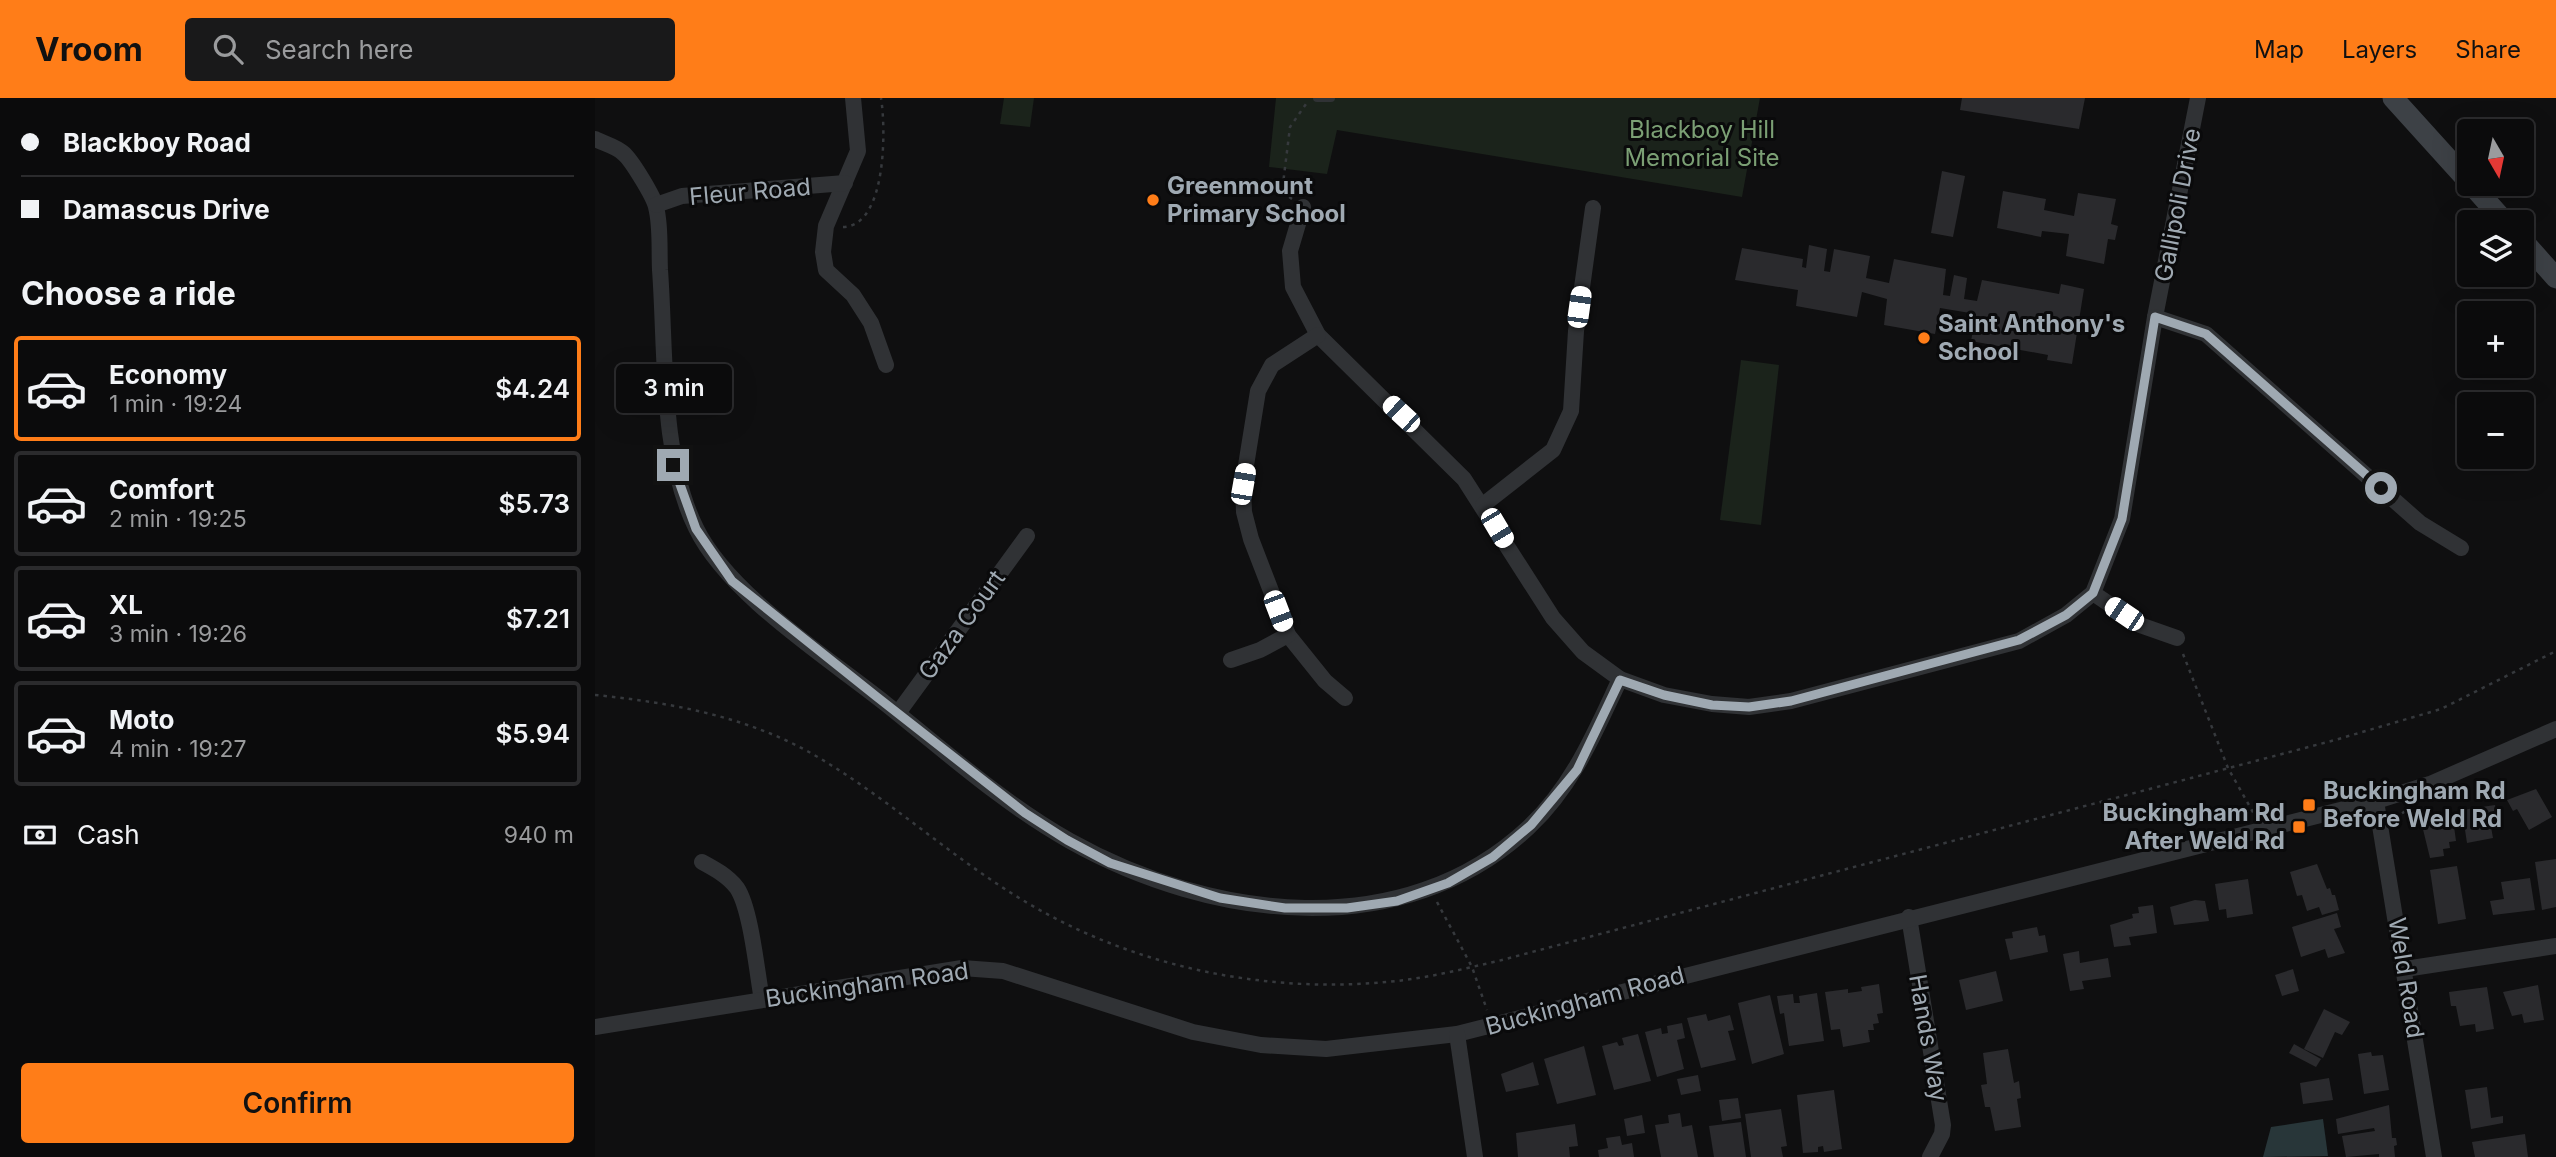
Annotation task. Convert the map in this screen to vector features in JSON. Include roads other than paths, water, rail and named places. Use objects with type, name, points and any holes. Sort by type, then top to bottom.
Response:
[{"type":"main road","points":[[2393,98],[2457,169]]},
{"type":"main road","points":[[2482,196],[2494,210]]},
{"type":"main road","points":[[2534,253],[2556,278]]},
{"type":"street","points":[[853,98],[858,151],[826,226],[823,252],[826,270],[853,295],[871,323],[886,365]]},
{"type":"street","name":"Gallipoli Drive","points":[[1303,207],[1290,251],[1293,287],[1318,335],[1446,460],[1483,505],[1553,618],[1583,652],[1620,680],[1664,695],[1712,705],[1749,707],[1791,701],[2019,640],[2066,615],[2093,593],[2122,519],[2155,317],[2198,98]]},
{"type":"street","points":[[595,139],[624,153],[656,205],[673,465],[696,529],[732,581],[1025,813],[1110,863],[1220,898],[1285,908],[1347,908],[1397,901],[1448,883],[1493,857],[1531,825],[1577,770],[1620,680]]},
{"type":"street","name":"Fleur Road","points":[[656,205],[682,196],[845,183]]},
{"type":"street","points":[[1483,505],[1553,450],[1571,411],[1576,331],[1593,208]]},
{"type":"street","points":[[2155,317],[2206,334],[2420,523],[2462,548]]},
{"type":"street","points":[[1318,335],[1272,365],[1258,391],[1243,484],[1244,512],[1251,539],[1288,635],[1325,681],[1345,698]]},
{"type":"street","name":"Gaza Court","points":[[898,713],[1027,536]]},
{"type":"street","points":[[2093,593],[2140,625],[2177,638]]},
{"type":"street","points":[[1231,660],[1260,650],[1288,635]]},
{"type":"street","name":"Buckingham Road","points":[[595,1027],[962,968],[1003,971],[1193,1032],[1261,1045],[1326,1049],[1457,1034],[1909,917],[2376,801],[2474,767],[2556,729]]},
{"type":"street","name":"Weld Road","points":[[2376,801],[2434,1157]]},
{"type":"street","points":[[702,862],[727,877],[738,889],[744,905],[762,1000]]},
{"type":"street","name":"Hands Way","points":[[1909,917],[1943,1125],[1942,1134],[1930,1157]]},
{"type":"street","points":[[2405,970],[2556,946]]},
{"type":"street","points":[[1457,1034],[1475,1157]]},
{"type":"lane","points":[[1317,98],[1331,98]]},
{"type":"place","name":"Greenmount Primary School","points":[[1153,200]]},
{"type":"place","name":"Saint Anthony's School","points":[[1924,338]]},
{"type":"place","name":"Buckingham Rd Before Weld Rd","points":[[2309,805]]},
{"type":"place","name":"Buckingham Rd After Weld Rd","points":[[2299,827]]},
{"type":"park label","name":"Blackboy Hill Memorial Site","points":[[1702,144]]}]
